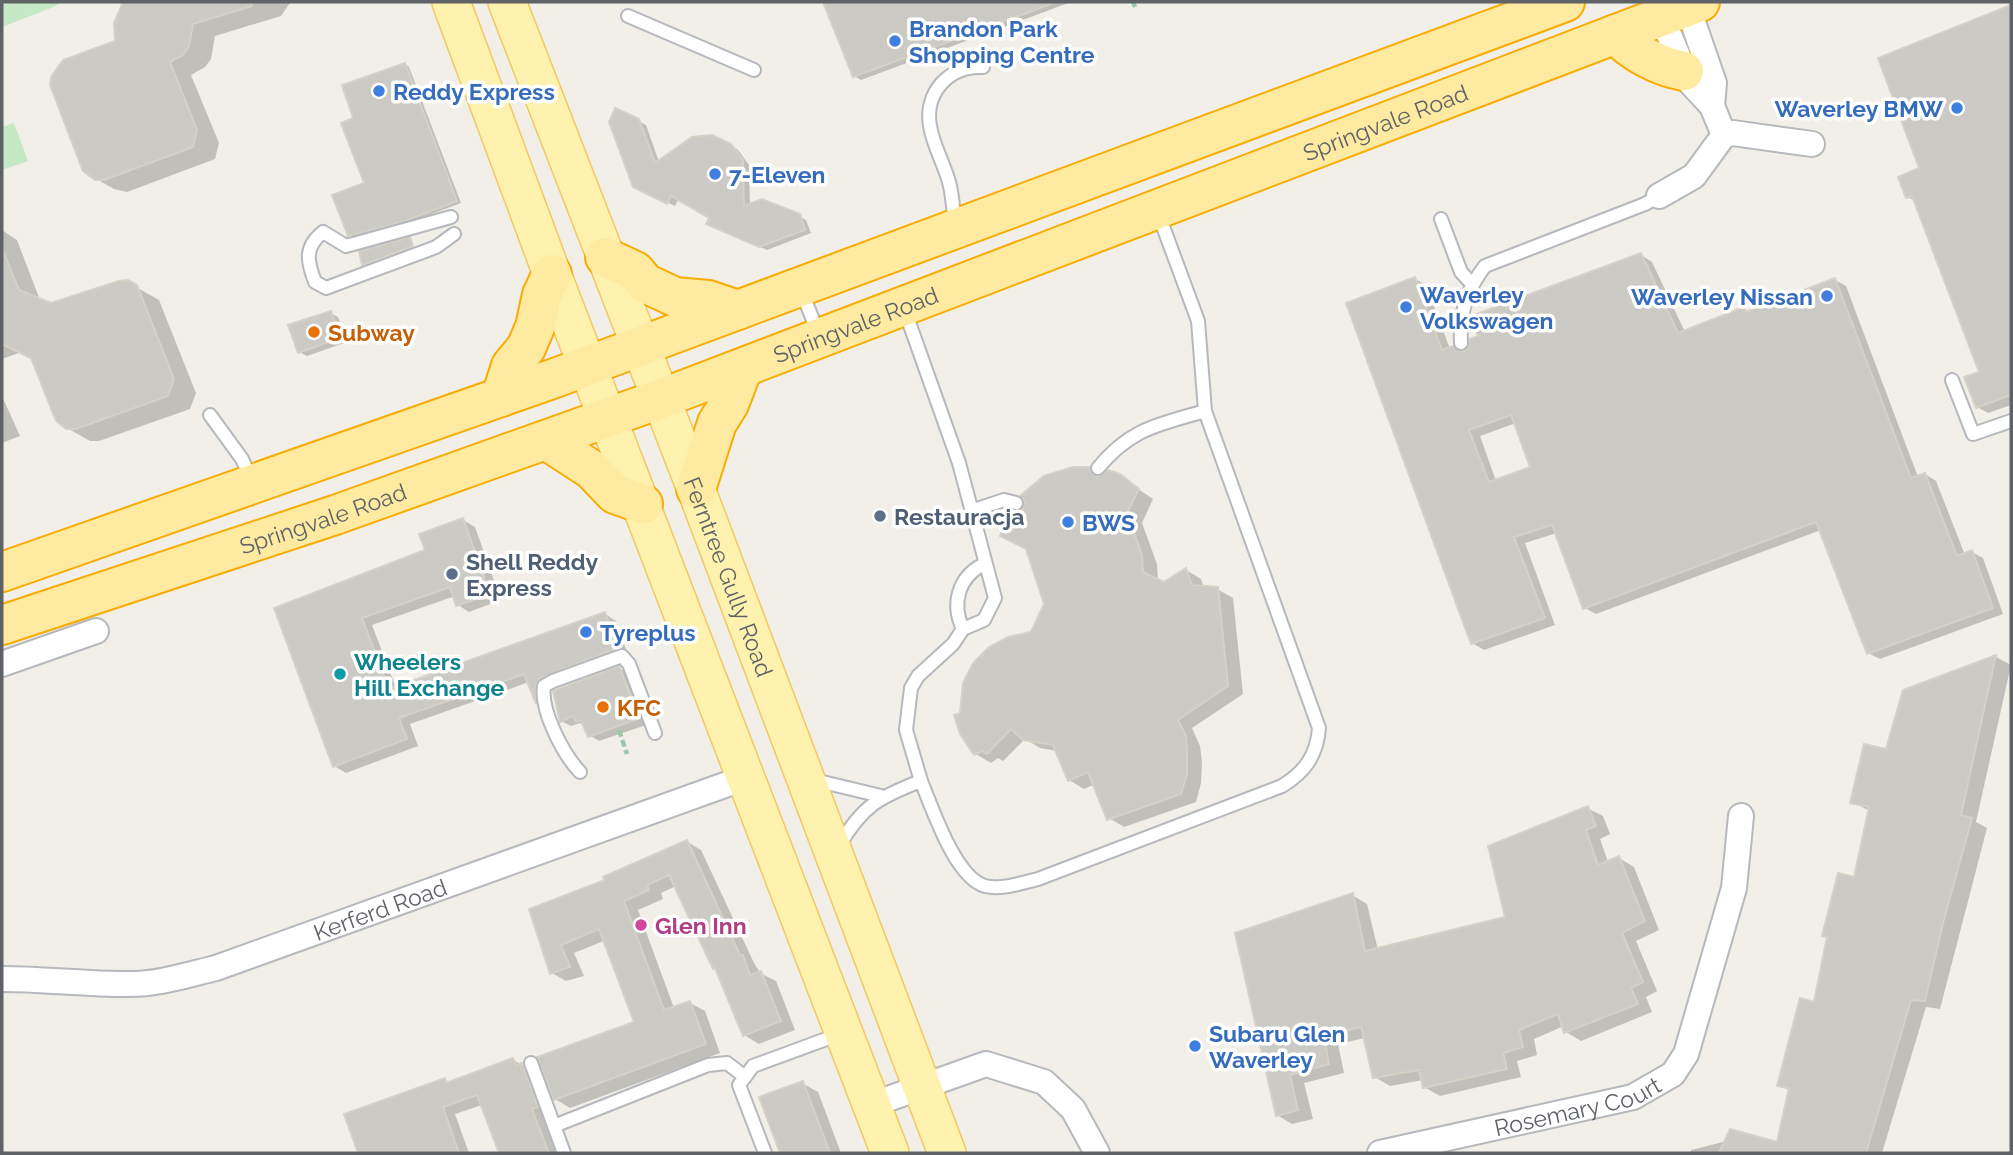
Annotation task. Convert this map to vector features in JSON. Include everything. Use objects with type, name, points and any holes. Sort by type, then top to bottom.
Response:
[{"type":"highway","name":"Springvale Road","points":[[2,572],[588,366],[1218,132],[1527,11],[1566,2]]},
{"type":"highway","name":"Springvale Road","points":[[2,625],[90,614],[304,526],[903,308],[1238,176],[1616,34],[1678,5]]},
{"type":"highway","points":[[1616,34],[1627,47],[1665,68],[1684,71]]},
{"type":"highway","points":[[1218,132],[1238,176]]},
{"type":"highway","points":[[605,257],[635,271],[645,283],[675,297],[708,300],[738,310]]},
{"type":"highway","points":[[501,397],[511,366],[526,348],[535,327],[542,295],[552,274]]},
{"type":"highway","points":[[696,489],[717,423],[729,404],[743,368]]},
{"type":"highway","points":[[546,440],[592,470],[615,494],[643,504]]},
{"type":"main road","points":[[451,2],[552,274],[643,504],[890,1153]]},
{"type":"main road","name":"Ferntree Gully Road","points":[[507,2],[696,489],[947,1153]]},
{"type":"main road","points":[[711,684],[763,666]]},
{"type":"street","points":[[1678,5],[1684,71],[1688,80],[1712,106],[1724,135]]},
{"type":"street","points":[[1678,5],[1714,83],[1712,106]]},
{"type":"street","points":[[1659,195],[1694,176],[1724,135],[1733,133],[1812,144]]},
{"type":"street","name":"Springvale Road","points":[[2,664],[90,614]]},
{"type":"street","name":"Kerferd Road","points":[[2,979],[65,979],[127,985],[168,980],[216,968],[747,777]]},
{"type":"street","name":"Rosemary Court","points":[[1380,1153],[1633,1097],[1673,1074],[1686,1054],[1734,888],[1741,816]]},
{"type":"street","points":[[872,1105],[986,1063],[1044,1082],[1073,1109],[1097,1153]]},
{"type":"lane","points":[[628,16],[754,70]]},
{"type":"lane","points":[[956,229],[950,185],[929,125],[930,107],[939,86],[957,70],[966,66],[983,66]]},
{"type":"lane","points":[[1461,343],[1461,312],[1471,284],[1485,267],[1646,204],[1659,195]]},
{"type":"lane","points":[[903,308],[959,463],[995,598],[984,620],[962,629],[953,644],[918,676],[911,688],[906,730],[921,781],[945,838],[962,867],[983,886],[1009,887],[1038,879],[1282,786],[1307,765],[1318,744],[1319,728],[1205,411],[1198,321],[1157,209]]},
{"type":"lane","points":[[451,216],[346,246],[323,232],[311,242],[307,261],[315,282],[326,288],[436,247],[454,234]]},
{"type":"lane","points":[[1441,219],[1461,272],[1471,284]]},
{"type":"lane","points":[[800,287],[820,339]]},
{"type":"lane","points":[[1952,380],[1973,434],[2011,421]]},
{"type":"lane","points":[[1098,468],[1115,448],[1138,432],[1205,411]]},
{"type":"lane","points":[[210,415],[242,459],[253,484]]},
{"type":"lane","points":[[971,511],[1004,500],[1016,503]]},
{"type":"lane","points":[[962,629],[956,615],[958,591],[974,569],[984,564]]},
{"type":"lane","points":[[580,772],[565,756],[542,697],[544,686],[553,681],[622,656],[629,664],[654,733]]},
{"type":"lane","points":[[805,778],[881,796]]},
{"type":"lane","points":[[834,855],[852,824],[881,796],[921,781]]},
{"type":"lane","points":[[765,1153],[740,1085],[745,1077],[753,1066],[844,1033]]},
{"type":"lane","points":[[531,1063],[564,1153]]},
{"type":"lane","points":[[554,1126],[708,1065],[727,1063],[745,1077]]},
{"type":"path","points":[[619,730],[627,754]]},
{"type":"green space","points":[[2,2],[60,2],[2,27]]},
{"type":"green space","points":[[14,123],[28,161],[2,170],[2,127]]},
{"type":"building","points":[[123,2],[251,2],[252,6],[193,24],[189,46],[183,55],[170,62],[197,130],[193,147],[104,180],[95,180],[83,171],[50,85],[51,77],[63,60],[115,41],[114,23]]},
{"type":"building","name":"Brandon Park Shopping Centre","points":[[823,2],[1051,2],[1051,4],[853,77]]},
{"type":"building","points":[[2011,5],[2011,395],[1976,408],[1964,377],[1979,372],[1912,196],[1906,198],[1898,177],[1919,168],[1878,58]]},
{"type":"building","points":[[405,63],[457,201],[405,221],[348,236],[332,195],[364,183],[341,123],[353,118],[342,85]]},
{"type":"building","points":[[615,108],[639,119],[655,163],[692,137],[712,135],[731,144],[743,160],[744,206],[762,199],[800,214],[805,230],[759,247],[706,224],[709,218],[671,196],[667,204],[633,187],[609,122]]},
{"type":"building","points":[[410,237],[413,246],[362,265],[359,251]]},
{"type":"building","points":[[2,248],[19,290],[51,303],[119,281],[128,280],[137,285],[174,379],[168,396],[76,429],[66,429],[56,421],[31,358],[2,344]]},
{"type":"building","points":[[1641,253],[1678,333],[1744,307],[1746,312],[1835,278],[1911,478],[1925,473],[1957,556],[1972,550],[1993,608],[1867,654],[1816,522],[1583,609],[1552,525],[1514,537],[1545,618],[1471,644],[1346,303],[1415,277],[1442,350],[1453,346],[1462,352],[1468,348],[1470,339],[1478,336],[1471,316]],"holes":[[[1511,415],[1530,467],[1489,482],[1469,430]]]},
{"type":"building","name":"Subway","points":[[331,311],[340,338],[298,353],[288,325]]},
{"type":"building","points":[[1073,467],[1089,467],[1097,477],[1108,470],[1120,474],[1139,489],[1127,513],[1142,555],[1143,572],[1164,582],[1186,568],[1192,585],[1218,587],[1228,686],[1178,720],[1186,736],[1187,752],[1187,774],[1181,794],[1107,820],[1088,772],[1068,781],[1053,745],[1023,740],[1011,729],[987,754],[982,751],[974,755],[960,734],[954,715],[960,713],[963,683],[973,663],[989,647],[1008,637],[1031,632],[1044,604],[1026,549],[1000,536],[1010,511],[1022,510],[1025,501],[1020,496],[1044,476]]},
{"type":"building","points":[[463,518],[490,594],[456,606],[450,587],[362,618],[389,689],[605,612],[617,648],[540,678],[535,686],[536,704],[524,674],[399,718],[407,739],[333,767],[274,608],[425,550],[419,534]]},
{"type":"building","points":[[1996,655],[1961,815],[1972,818],[1925,1001],[1911,1000],[1866,1153],[1719,1153],[1730,1129],[1777,1142],[1789,1088],[1777,1086],[1800,998],[1814,1002],[1827,937],[1822,936],[1838,873],[1854,877],[1869,807],[1850,803],[1864,744],[1886,749],[1903,690]]},
{"type":"building","points":[[619,666],[640,718],[588,737],[581,720],[576,722],[573,716],[560,722],[553,691]]},
{"type":"building","points":[[1588,806],[1596,826],[1586,830],[1598,865],[1619,856],[1645,921],[1622,933],[1643,982],[1631,988],[1638,1004],[1564,1033],[1558,1014],[1519,1030],[1523,1047],[1503,1053],[1507,1069],[1423,1088],[1419,1070],[1373,1078],[1361,1027],[1324,1036],[1329,1064],[1290,1075],[1298,1110],[1276,1116],[1235,933],[1353,893],[1365,951],[1505,917],[1488,846]]},
{"type":"building","points":[[687,840],[740,955],[743,955],[750,975],[761,971],[781,1021],[743,1036],[715,968],[713,969],[669,875],[647,885],[649,890],[624,901],[664,1010],[690,1001],[706,1044],[554,1100],[537,1057],[634,1022],[599,929],[561,945],[570,967],[550,974],[529,909],[605,880],[603,877]]},
{"type":"building","points":[[513,1058],[516,1065],[522,1063],[538,1107],[532,1109],[549,1153],[499,1153],[477,1095],[443,1107],[459,1153],[358,1153],[344,1114],[445,1078],[446,1083]]},
{"type":"building","points":[[803,1081],[830,1153],[780,1153],[759,1097]]},
{"type":"place","name":"Brandon Park Shopping Centre","points":[[895,41]]},
{"type":"place","name":"Reddy Express","points":[[379,91]]},
{"type":"place","name":"Waverley BMW","points":[[1957,108]]},
{"type":"place","name":"7-Eleven","points":[[715,174]]},
{"type":"place","name":"Waverley Nissan","points":[[1827,296]]},
{"type":"place","name":"Waverley Volkswagen","points":[[1406,307]]},
{"type":"place","name":"Subway","points":[[314,332]]},
{"type":"place","name":"Restauracja","points":[[880,516]]},
{"type":"place","name":"BWS","points":[[1068,522]]},
{"type":"place","name":"Shell Reddy Express","points":[[452,574]]},
{"type":"place","name":"Tyreplus","points":[[586,632]]},
{"type":"place","name":"Wheelers Hill Exchange","points":[[340,674]]},
{"type":"place","name":"KFC","points":[[603,707]]},
{"type":"place","name":"Glen Inn","points":[[641,925]]},
{"type":"place","name":"Subaru Glen Waverley","points":[[1195,1046]]}]
